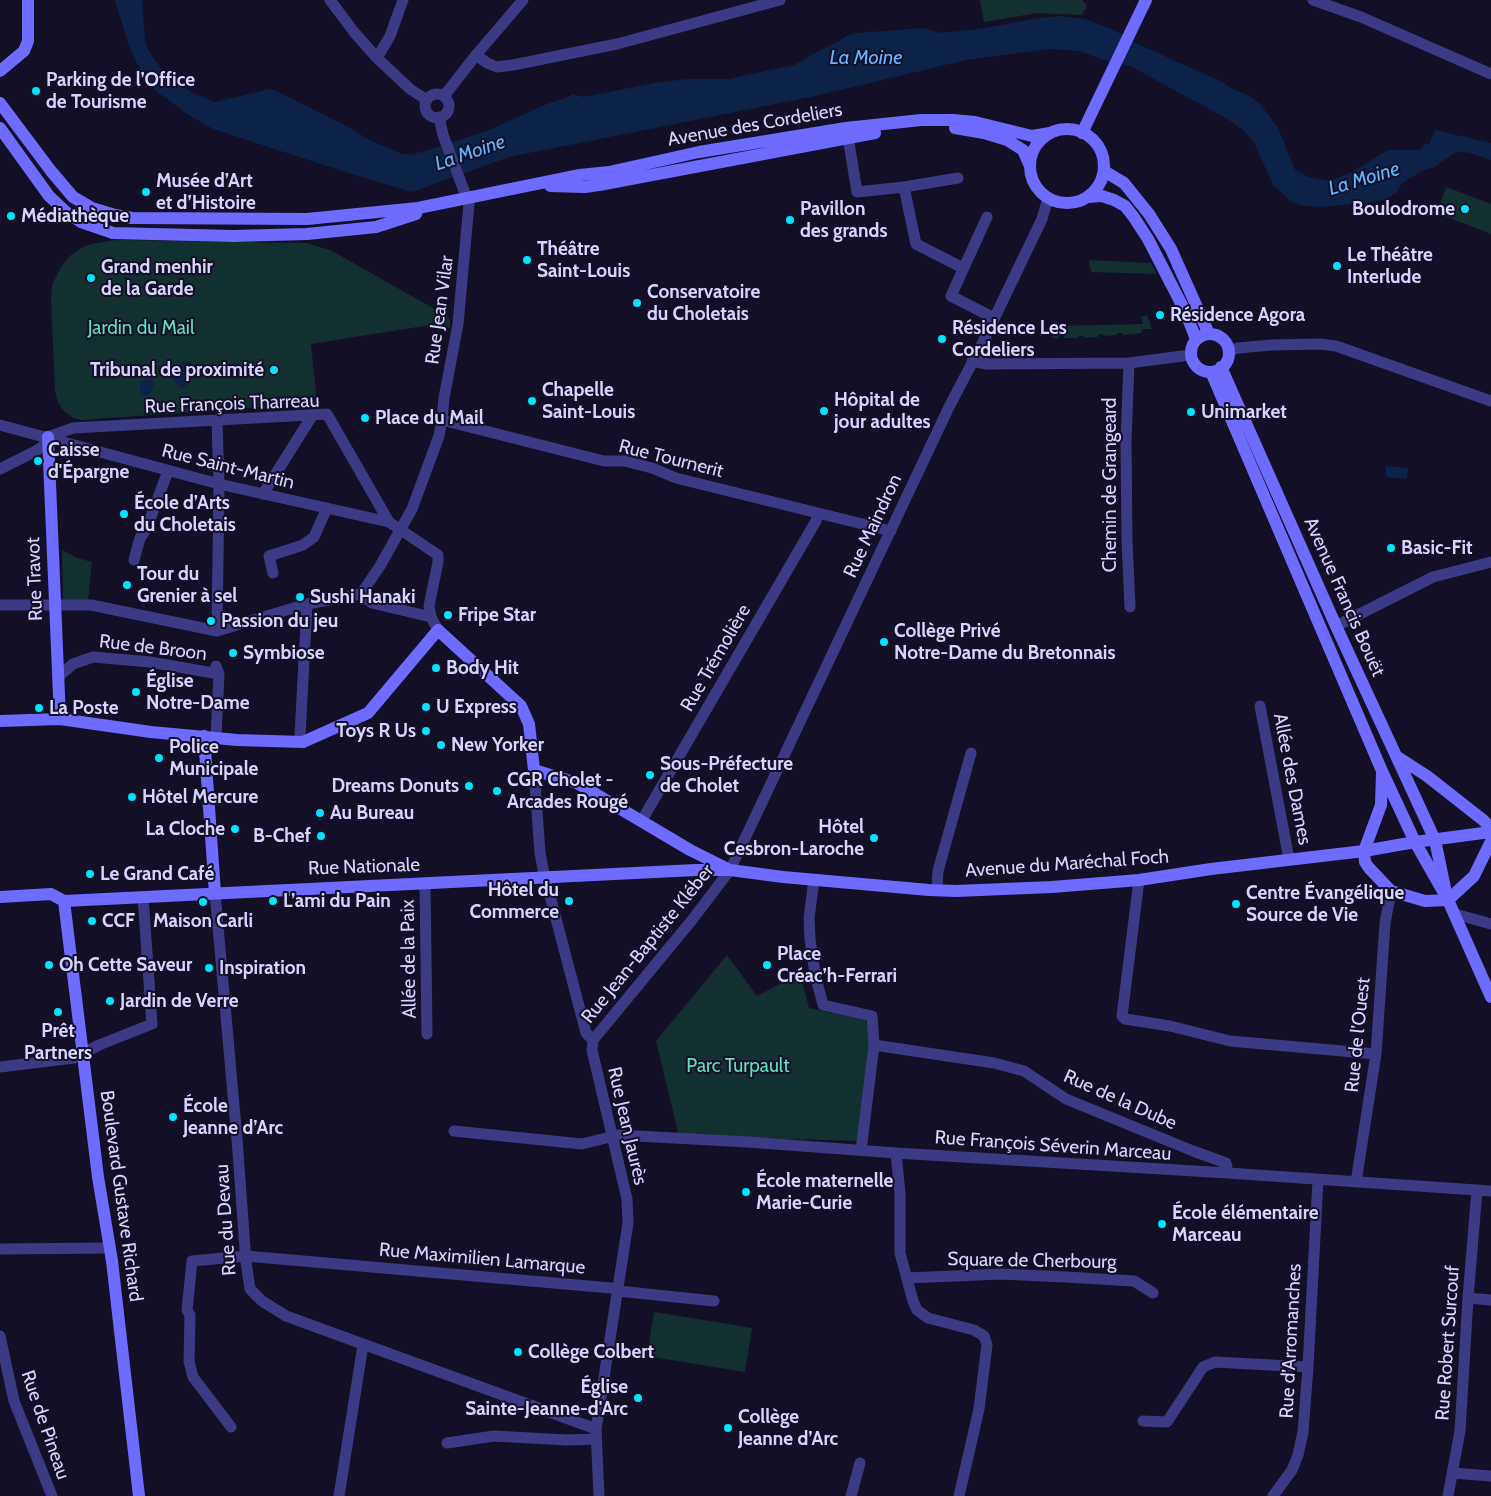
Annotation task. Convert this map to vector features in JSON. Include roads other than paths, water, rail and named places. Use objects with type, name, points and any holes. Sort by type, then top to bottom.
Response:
[{"type":"main road","points":[[0,71],[24,50],[28,41],[28,0]]},
{"type":"main road","points":[[1082,133],[1146,0]]},
{"type":"main road","points":[[0,103],[51,171],[73,196],[92,208],[115,215],[132,218],[307,220],[469,201]]},
{"type":"main road","name":"Avenue des Cordeliers","points":[[469,201],[580,175],[609,172],[699,152],[846,128],[921,120],[954,120],[975,122],[1032,136],[1050,134]]},
{"type":"main road","name":"Avenue des Cordeliers","points":[[469,201],[550,186],[585,187],[848,137],[931,127],[959,128],[1006,140],[1023,150],[1030,166]]},
{"type":"main road","points":[[0,128],[49,196],[66,212],[81,222],[113,233],[129,235],[242,236],[306,234],[376,227],[412,215],[469,201]]},
{"type":"main road","points":[[1065,129],[1082,133],[1094,141],[1102,155],[1104,171],[1100,181],[1088,197],[1080,202],[1058,202],[1048,198],[1035,184],[1031,176],[1030,166],[1036,148],[1050,134],[1065,129]]},
{"type":"main road","points":[[1104,171],[1124,183],[1149,214],[1171,249],[1209,334]]},
{"type":"main road","points":[[1088,197],[1102,196],[1114,200],[1124,206],[1133,216],[1148,239],[1185,311],[1196,339]]},
{"type":"main road","points":[[1209,334],[1220,336],[1229,351],[1228,357],[1216,370],[1200,369],[1195,366],[1190,355],[1196,339],[1209,334]]},
{"type":"main road","name":"Avenue Francis Bouët","points":[[1216,370],[1435,840],[1448,900]]},
{"type":"main road","name":"Avenue Francis Bouët","points":[[1216,370],[1382,771],[1415,842],[1448,900]]},
{"type":"main road","name":"Rue Travot","points":[[48,437],[60,719]]},
{"type":"main road","points":[[0,721],[60,719],[151,732],[237,740],[303,742],[368,713],[438,630],[521,706],[529,724],[534,770],[577,783],[690,850],[730,870]]},
{"type":"main road","points":[[210,737],[215,893]]},
{"type":"main road","points":[[1396,756],[1427,776],[1491,828]]},
{"type":"main road","points":[[1382,771],[1381,805],[1364,851],[1365,862],[1369,868],[1391,891],[1425,901],[1448,900],[1474,876],[1491,841]]},
{"type":"main road","name":"Avenue du Maréchal Foch","points":[[730,870],[814,880],[937,890],[1073,886],[1139,880],[1289,859],[1364,851],[1491,832]]},
{"type":"main road","name":"Rue Nationale","points":[[0,897],[51,894],[64,901],[696,870],[730,870]]},
{"type":"main road","points":[[1448,900],[1491,997]]},
{"type":"main road","name":"Boulevard Gustave Richard","points":[[64,901],[98,1177],[110,1248],[139,1496]]},
{"type":"street","points":[[330,0],[354,32],[377,58],[410,89],[427,100]]},
{"type":"street","points":[[377,58],[390,36],[403,0]]},
{"type":"street","points":[[444,96],[523,0]]},
{"type":"street","points":[[476,55],[497,67],[513,65],[618,44],[780,0]]},
{"type":"street","points":[[1313,0],[1361,17],[1491,74]]},
{"type":"street","points":[[433,95],[444,96],[449,102],[446,114],[439,117],[432,116],[427,111],[427,100],[433,95]]},
{"type":"street","points":[[439,117],[443,135],[469,201]]},
{"type":"street","points":[[848,137],[857,192],[904,187],[958,178]]},
{"type":"street","points":[[904,187],[916,244],[964,268]]},
{"type":"street","points":[[66,212],[73,196]]},
{"type":"street","name":"Rue Maindron","points":[[730,870],[972,361],[1042,219],[1048,198]]},
{"type":"street","name":"Rue Jean Vilar","points":[[361,594],[380,566],[412,509],[440,436],[444,398],[458,324],[469,201]]},
{"type":"street","points":[[987,217],[951,296],[994,318]]},
{"type":"street","points":[[1229,351],[1238,348],[1272,345],[1320,344],[1336,346],[1491,401]]},
{"type":"street","points":[[972,361],[987,364],[1128,363],[1190,355]]},
{"type":"street","name":"Chemin de Grangeard","points":[[1128,363],[1126,440],[1130,607]]},
{"type":"street","name":"Rue François Tharreau","points":[[48,437],[73,428],[327,414],[389,522]]},
{"type":"street","points":[[263,494],[312,416]]},
{"type":"street","name":"Rue Tournerit","points":[[442,420],[604,461],[624,461],[652,468],[676,478],[891,531]]},
{"type":"street","points":[[217,421],[219,484],[218,631]]},
{"type":"street","name":"Rue Saint-Martin","points":[[0,425],[219,484],[389,522],[438,555],[429,606],[431,617]]},
{"type":"street","points":[[0,470],[36,451],[43,446],[48,437]]},
{"type":"street","points":[[134,560],[140,538],[146,530],[168,471]]},
{"type":"street","points":[[273,573],[269,556],[303,545],[314,537],[327,508]]},
{"type":"street","name":"Rue Trémolière","points":[[642,820],[816,521],[818,512]]},
{"type":"street","points":[[1336,626],[1433,577],[1491,562]]},
{"type":"street","points":[[0,605],[91,605],[218,631],[307,604],[361,594],[372,603],[431,617],[438,630]]},
{"type":"street","points":[[303,742],[300,736],[307,604]]},
{"type":"street","name":"Rue de Broon","points":[[58,676],[73,664],[93,657],[218,670],[210,737]]},
{"type":"street","name":"Allée des Dames","points":[[1260,706],[1289,859]]},
{"type":"street","points":[[937,890],[938,871],[971,753]]},
{"type":"street","name":"Rue Jean Jaurès","points":[[534,770],[540,853],[586,1033],[593,1040],[592,1050],[627,1199],[628,1223],[596,1434],[599,1496]]},
{"type":"street","name":"Rue Jean-Baptiste Kléber","points":[[593,1040],[692,920],[730,870]]},
{"type":"street","points":[[814,880],[810,903],[810,932],[815,974],[823,1005],[872,1016],[874,1044],[861,1150]]},
{"type":"street","points":[[1139,880],[1122,1016],[1126,1019],[1170,1026],[1230,1041],[1376,1054]]},
{"type":"street","name":"Allée de la Paix","points":[[425,883],[427,1034]]},
{"type":"street","name":"Rue de l’Ouest","points":[[1356,1182],[1376,1054],[1387,911],[1391,891]]},
{"type":"street","name":"Rue du Devau","points":[[215,893],[250,1289],[262,1302],[286,1316],[596,1434]]},
{"type":"street","points":[[0,1067],[74,1058],[99,1045],[152,1024],[143,897]]},
{"type":"street","points":[[1455,914],[1491,924]]},
{"type":"street","name":"Rue de la Dube","points":[[874,1044],[994,1063],[1024,1071],[1066,1099],[1226,1163],[1228,1173]]},
{"type":"street","name":"Rue François Séverin Marceau","points":[[454,1131],[582,1144],[612,1136],[748,1142],[1491,1191]]},
{"type":"street","points":[[896,1153],[900,1194],[900,1253],[917,1310],[928,1318],[974,1330],[986,1339],[987,1345],[979,1409],[959,1496]]},
{"type":"street","name":"Rue d’Arromanches","points":[[1273,1496],[1292,1470],[1298,1455],[1303,1432],[1318,1180]]},
{"type":"street","name":"Rue Robert Surcouf","points":[[1448,1496],[1460,1431],[1476,1190]]},
{"type":"street","points":[[0,1249],[110,1248]]},
{"type":"street","name":"Rue Maximilien Lamarque","points":[[230,1427],[193,1377],[189,1361],[190,1315],[187,1310],[192,1260],[246,1256],[611,1288],[618,1291],[714,1301]]},
{"type":"street","name":"Square de Cherbourg","points":[[907,1278],[1001,1274],[1134,1281],[1153,1293]]},
{"type":"street","points":[[1468,1298],[1491,1300]]},
{"type":"street","name":"Rue de Pineau","points":[[0,1336],[14,1401],[52,1496]]},
{"type":"street","points":[[339,1496],[364,1345]]},
{"type":"street","points":[[1143,1421],[1167,1422],[1203,1367],[1215,1362],[1308,1367]]},
{"type":"street","points":[[447,1443],[494,1436],[567,1440],[596,1434]]},
{"type":"street","points":[[851,1496],[860,1463]]},
{"type":"street","points":[[1453,1473],[1491,1476]]},
{"type":"water","name":"La Moine","points":[[115,0],[142,0],[145,40],[148,50],[164,73],[191,92],[215,102],[270,89],[352,129],[369,140],[402,154],[414,155],[418,152],[489,130],[547,104],[571,96],[571,94],[584,97],[654,83],[688,79],[729,79],[794,65],[846,36],[857,33],[923,28],[941,33],[1059,16],[1085,19],[1112,29],[1138,44],[1249,96],[1261,105],[1278,128],[1295,170],[1309,177],[1332,180],[1354,171],[1388,150],[1420,150],[1425,143],[1429,144],[1435,130],[1491,143],[1491,160],[1469,153],[1456,152],[1433,168],[1427,169],[1403,182],[1396,193],[1389,198],[1374,202],[1320,207],[1299,205],[1292,202],[1273,185],[1254,142],[1243,130],[1226,118],[1130,66],[1109,62],[1079,51],[1048,49],[966,60],[815,96],[509,157],[412,192],[213,129],[187,114],[155,90],[139,67],[130,49]]},
{"type":"water","points":[[185,361],[189,361],[192,365],[190,380],[187,386],[182,388],[178,386],[170,374]]},
{"type":"water","points":[[153,379],[154,385],[149,395],[140,395],[140,383],[142,380]]},
{"type":"water","points":[[1386,466],[1408,468],[1407,479],[1386,477]]},
{"type":"place","name":"Parking de l’Office de Tourisme","points":[[36,91]]},
{"type":"place","name":"Musée d’Art et d’Histoire","points":[[146,192]]},
{"type":"place","name":"Boulodrome","points":[[1465,209]]},
{"type":"place","name":"Médiathèque","points":[[11,216]]},
{"type":"place","name":"Pavillon des grands","points":[[790,220]]},
{"type":"place","name":"Théâtre Saint-Louis","points":[[527,260]]},
{"type":"place","name":"Le Théâtre Interlude","points":[[1337,266]]},
{"type":"place","name":"Grand menhir de la Garde","points":[[91,278]]},
{"type":"place","name":"Conservatoire du Choletais","points":[[637,303]]},
{"type":"place","name":"Résidence Agora","points":[[1160,315]]},
{"type":"place","name":"Résidence Les Cordeliers","points":[[942,339]]},
{"type":"place","name":"Tribunal de proximité","points":[[274,370]]},
{"type":"place","name":"Chapelle Saint-Louis","points":[[532,401]]},
{"type":"place","name":"Hôpital de jour adultes","points":[[824,411]]},
{"type":"place","name":"Unimarket","points":[[1191,412]]},
{"type":"place","name":"Place du Mail","points":[[365,418]]},
{"type":"place","name":"Caisse d'Épargne","points":[[38,461]]},
{"type":"place","name":"École d’Arts du Choletais","points":[[124,514]]},
{"type":"place","name":"Basic-Fit","points":[[1391,548]]},
{"type":"place","name":"Tour du Grenier à sel","points":[[127,585]]},
{"type":"place","name":"Sushi Hanaki","points":[[300,597]]},
{"type":"place","name":"Fripe Star","points":[[448,615]]},
{"type":"place","name":"Passion du jeu","points":[[211,621]]},
{"type":"place","name":"Collège Privé Notre-Dame du Bretonnais","points":[[884,642]]},
{"type":"place","name":"Symbiose","points":[[233,653]]},
{"type":"place","name":"Body Hit","points":[[436,668]]},
{"type":"place","name":"Église Notre-Dame","points":[[136,692]]},
{"type":"place","name":"U Express","points":[[426,707]]},
{"type":"place","name":"La Poste","points":[[39,708]]},
{"type":"place","name":"Toys R Us","points":[[426,731]]},
{"type":"place","name":"New Yorker","points":[[441,745]]},
{"type":"place","name":"Police Municipale","points":[[159,758]]},
{"type":"place","name":"Sous-Préfecture de Cholet","points":[[650,775]]},
{"type":"place","name":"Dreams Donuts","points":[[469,786]]},
{"type":"place","name":"CGR Cholet - Arcades Rougé","points":[[497,791]]},
{"type":"place","name":"Hôtel Mercure","points":[[132,797]]},
{"type":"place","name":"Au Bureau","points":[[320,813]]},
{"type":"place","name":"La Cloche","points":[[235,829]]},
{"type":"place","name":"B-Chef","points":[[321,836]]},
{"type":"place","name":"Hôtel Cesbron-Laroche","points":[[874,838]]},
{"type":"place","name":"Le Grand Café","points":[[90,874]]},
{"type":"place","name":"L’ami du Pain","points":[[273,901]]},
{"type":"place","name":"Hôtel du Commerce","points":[[569,901]]},
{"type":"place","name":"Maison Carli","points":[[203,902]]},
{"type":"place","name":"Centre Évangélique Source de Vie","points":[[1236,904]]},
{"type":"place","name":"CCF","points":[[92,921]]},
{"type":"place","name":"Oh Cette Saveur","points":[[49,965]]},
{"type":"place","name":"Place Créac’h-Ferrari","points":[[767,965]]},
{"type":"place","name":"Inspiration","points":[[209,968]]},
{"type":"place","name":"Jardin de Verre","points":[[110,1001]]},
{"type":"place","name":"Prêt Partners","points":[[58,1012]]},
{"type":"place","name":"École Jeanne d’Arc","points":[[173,1117]]},
{"type":"place","name":"École maternelle Marie-Curie","points":[[746,1192]]},
{"type":"place","name":"École élémentaire Marceau","points":[[1162,1224]]},
{"type":"place","name":"Collège Colbert","points":[[518,1352]]},
{"type":"place","name":"Église Sainte-Jeanne-d'Arc","points":[[638,1398]]},
{"type":"place","name":"Collège Jeanne d’Arc","points":[[728,1428]]},
{"type":"park label","name":"Jardin du Mail","points":[[141,328]]},
{"type":"park label","name":"Parc Turpault","points":[[738,1066]]}]
